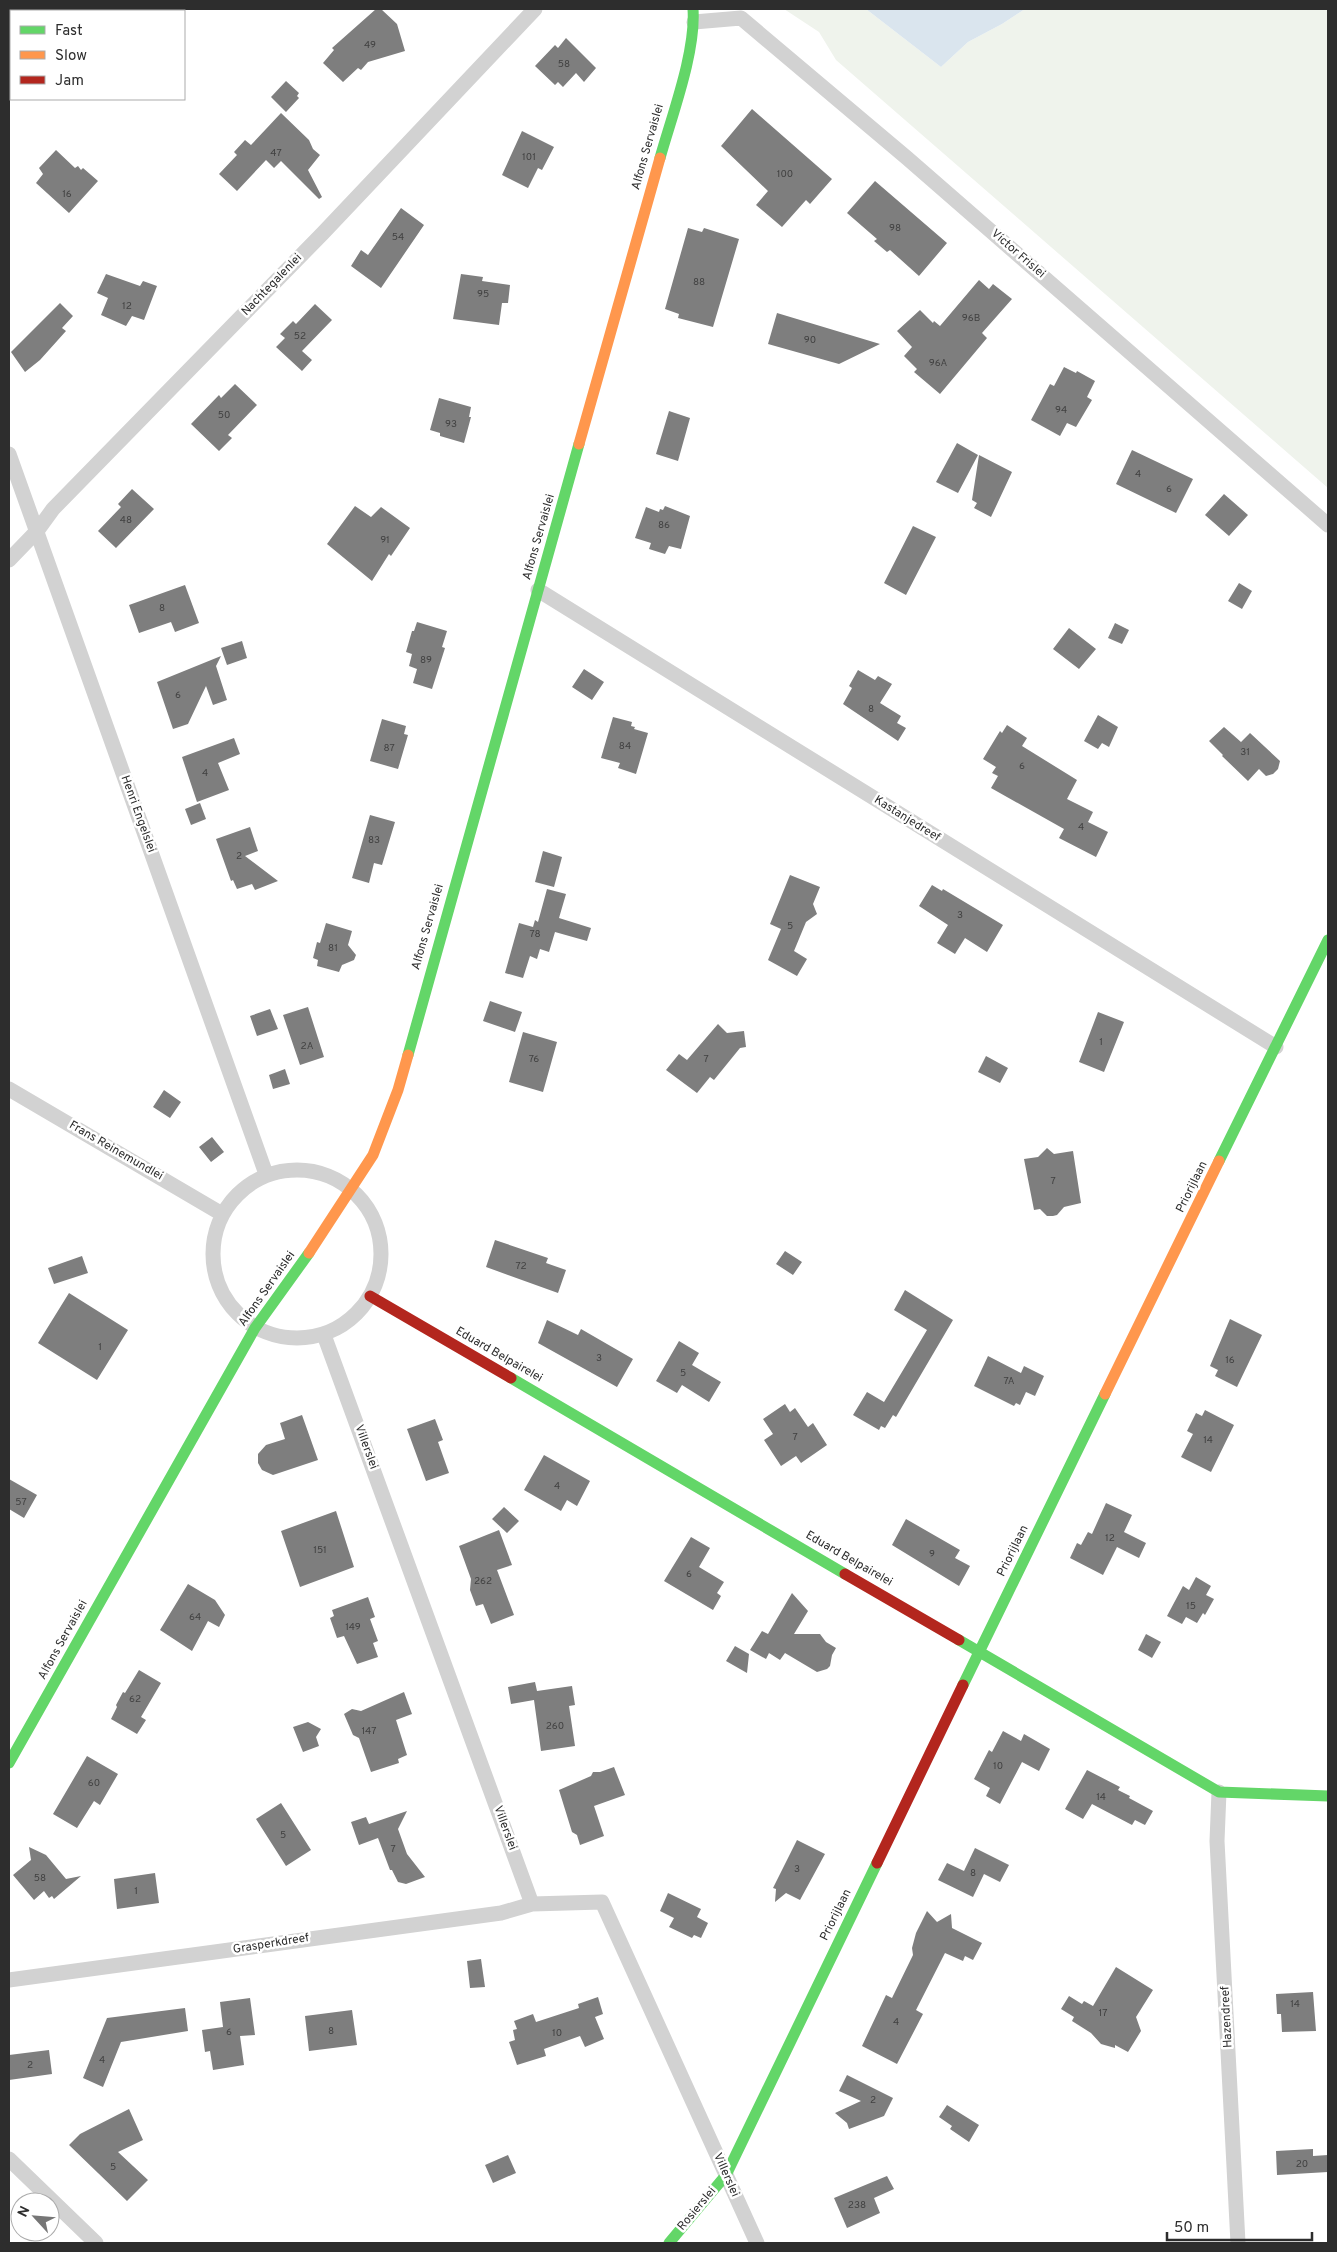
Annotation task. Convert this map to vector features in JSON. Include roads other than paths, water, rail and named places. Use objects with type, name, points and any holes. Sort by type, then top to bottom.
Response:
[{"type":"street","name":"Nachtegalenlei","points":[[9,560],[37,531],[53,509],[316,240],[535,9]]},
{"type":"street","name":"Victor Frislei","points":[[693,15],[741,18],[914,164],[1328,524]]},
{"type":"street","name":"Alfons Servaislei","points":[[9,1763],[255,1328],[309,1253],[372,1155],[398,1090],[691,46],[693,15]]},
{"type":"street","name":"Henri Engelslei","points":[[9,454],[266,1174]]},
{"type":"street","name":"Kastanjedreef","points":[[538,590],[1276,1047]]},
{"type":"street","name":"Priorijlaan","points":[[726,2175],[1328,940]]},
{"type":"street","name":"Frans Reinemundlei","points":[[9,1089],[222,1214]]},
{"type":"street","points":[[304,1169],[329,1176],[350,1189],[365,1204],[375,1221],[380,1240],[381,1259],[378,1278],[370,1296],[349,1320],[324,1335],[291,1338],[276,1336],[255,1328],[237,1315],[224,1297],[215,1277],[212,1256],[214,1234],[222,1214],[242,1189],[266,1174],[304,1169]]},
{"type":"street","name":"Eduard Belpairelei","points":[[370,1296],[1219,1792],[1328,1796]]},
{"type":"street","name":"Villerslei","points":[[324,1335],[532,1904],[602,1902],[757,2243]]},
{"type":"street","name":"Hazendreef","points":[[1219,1792],[1218,1841],[1238,2243]]},
{"type":"street","name":"Grasperkdreef","points":[[9,1980],[501,1913],[532,1904]]},
{"type":"street","points":[[9,2158],[96,2243]]},
{"type":"street","name":"Rosierslei","points":[[669,2243],[726,2175]]}]
